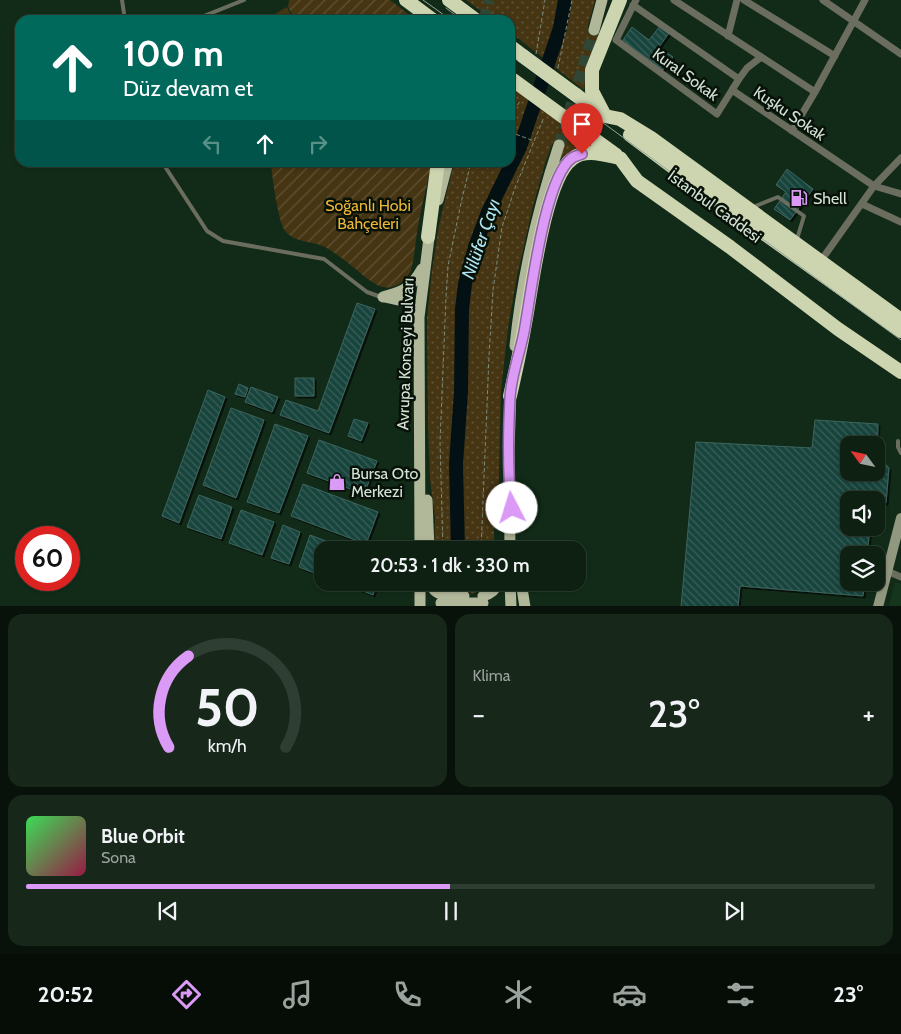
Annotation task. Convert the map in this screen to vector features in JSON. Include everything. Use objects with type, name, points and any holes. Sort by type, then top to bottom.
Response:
[{"type":"highway","points":[[406,0],[426,15]]},
{"type":"highway","points":[[449,0],[469,15]]},
{"type":"highway","points":[[630,2],[592,70],[592,91],[605,116],[620,119],[637,129],[901,320]]},
{"type":"highway","name":"İstanbul Caddesi","points":[[515,50],[706,192],[901,331]]},
{"type":"highway","name":"İstanbul Caddesi","points":[[515,80],[901,363]]},
{"type":"highway","points":[[510,396],[535,266],[546,215],[554,189],[563,170],[571,159],[582,154],[593,153],[620,158],[638,181],[838,329],[901,372]]},
{"type":"highway","points":[[428,237],[437,167]]},
{"type":"main road","points":[[594,30],[602,0]]},
{"type":"main road","points":[[510,541],[510,396],[519,305],[538,215],[558,145]]},
{"type":"main road","name":"Avrupa Konseyi Bulvarı","points":[[420,541],[419,317],[428,237],[447,167]]},
{"type":"main road","points":[[383,297],[404,290],[415,282],[425,263]]},
{"type":"main road","points":[[383,297],[410,304],[416,310],[419,317]]},
{"type":"main road","points":[[419,404],[425,446],[429,541]]},
{"type":"main road","points":[[505,541],[510,493]]},
{"type":"main road","points":[[510,493],[516,541]]},
{"type":"main road","points":[[878,606],[901,518]]},
{"type":"main road","points":[[420,591],[420,606]]},
{"type":"main road","points":[[440,601],[485,602],[489,594],[493,591]]},
{"type":"main road","points":[[510,591],[511,606]]},
{"type":"main road","points":[[522,591],[524,606]]},
{"type":"street","points":[[674,0],[760,58],[815,92]]},
{"type":"street","points":[[728,36],[737,0]]},
{"type":"street","points":[[744,0],[835,56]]},
{"type":"street","points":[[823,0],[901,54]]},
{"type":"street","points":[[792,131],[865,0]]},
{"type":"street","name":"Kural Sokak","points":[[630,2],[616,40],[717,114],[732,90]]},
{"type":"street","name":"Kuşku Sokak","points":[[630,2],[739,79],[732,90],[874,186],[901,194]]},
{"type":"street","points":[[739,79],[747,68],[760,58]]},
{"type":"street","points":[[820,262],[874,186],[899,161]]},
{"type":"street","points":[[862,204],[901,222]]},
{"type":"street","points":[[888,570],[901,576]]},
{"type":"lane","points":[[122,0],[124,15]]},
{"type":"lane","points":[[206,15],[244,0]]},
{"type":"lane","points":[[165,167],[207,231],[223,241],[324,259],[367,292],[383,297]]},
{"type":"lane","points":[[748,209],[778,197],[804,216],[795,244]]},
{"type":"lane","points":[[898,441],[901,453]]},
{"type":"path","points":[[556,75],[572,0]]},
{"type":"path","points":[[481,541],[493,290],[502,227],[515,188],[545,114]]},
{"type":"path","points":[[515,134],[535,141]]},
{"type":"path","points":[[443,541],[440,442],[448,266],[460,203],[470,167]]},
{"type":"shaded area","points":[[895,582],[901,584],[901,606],[889,606]]},
{"type":"green space","points":[[289,0],[390,0],[410,15],[292,15],[288,7]]},
{"type":"green space","points":[[466,0],[595,0],[587,29],[602,33],[587,70],[584,90],[515,36],[515,15],[486,15]]},
{"type":"green space","points":[[287,7],[291,15],[273,15]]},
{"type":"green space","points":[[515,90],[592,146],[584,147],[562,161],[561,157],[564,147],[553,142],[533,206],[517,276],[508,328],[501,390],[498,518],[494,521],[494,541],[434,541],[435,518],[430,479],[428,423],[427,318],[439,225],[453,167],[515,167]]},
{"type":"green space","name":"Soğanlı Hobi Bahçeleri","points":[[272,167],[431,167],[411,271],[401,282],[387,288],[374,283],[325,247],[290,236],[280,220]]},
{"type":"green space","points":[[441,591],[481,591],[468,594]]},
{"type":"building","points":[[660,26],[669,33],[659,47],[673,57],[663,70],[623,40],[632,27],[649,40]]},
{"type":"building","points":[[787,169],[813,189],[790,220],[774,209],[786,192],[776,185]]},
{"type":"building","points":[[357,303],[375,309],[329,433],[280,415],[286,400],[318,411]]},
{"type":"building","points":[[295,378],[314,378],[314,396],[295,396]]},
{"type":"building","points":[[239,384],[248,388],[245,397],[235,394]]},
{"type":"building","points":[[251,387],[278,397],[272,412],[245,402]]},
{"type":"building","points":[[208,390],[225,397],[179,523],[162,516]]},
{"type":"building","points":[[231,408],[264,420],[236,498],[203,485]]},
{"type":"building","points":[[354,419],[368,423],[361,441],[348,436]]},
{"type":"building","points":[[815,420],[878,424],[878,436],[840,436],[840,481],[885,481],[885,464],[889,468],[886,503],[885,491],[840,491],[840,536],[869,536],[868,546],[840,546],[840,591],[864,591],[863,596],[740,586],[738,606],[681,606],[696,442],[812,448]]},
{"type":"building","points":[[275,424],[308,436],[279,513],[247,502]]},
{"type":"building","points":[[319,440],[377,461],[364,494],[307,473]]},
{"type":"building","points":[[303,484],[378,512],[367,541],[358,541],[291,516]]},
{"type":"building","points":[[199,495],[232,507],[221,539],[187,527]]},
{"type":"building","points":[[241,510],[274,522],[262,555],[229,543]]},
{"type":"building","points":[[283,525],[300,532],[289,564],[271,558]]},
{"type":"building","points":[[310,535],[326,541],[314,541],[314,573],[299,567]]},
{"type":"building","points":[[363,591],[374,591],[373,595]]},
{"type":"waterway","name":"Nilüfer Çayı","points":[[515,157],[560,28],[565,0]]},
{"type":"waterway","name":"Nilüfer Çayı","points":[[458,541],[456,464],[461,392],[462,309],[465,284],[475,247],[488,212],[510,167]]},
{"type":"waterway","name":"Nilüfer Çayı","points":[[462,591],[464,606]]},
{"type":"tunnel","points":[[485,15],[489,0]]},
{"type":"tunnel","points":[[559,145],[594,30]]},
{"type":"tram line","points":[[423,0],[444,15]]},
{"type":"tram line","points":[[446,8],[455,15]]},
{"type":"tram line","points":[[515,59],[901,340]]},
{"type":"place","name":"Shell","points":[[799,198]]},
{"type":"place","name":"Bursa Oto Merkezi","points":[[337,482]]},
{"type":"route","points":[[512,508],[509,450],[510,396],[535,266],[546,215],[554,189],[563,170],[571,159],[582,154]]}]
